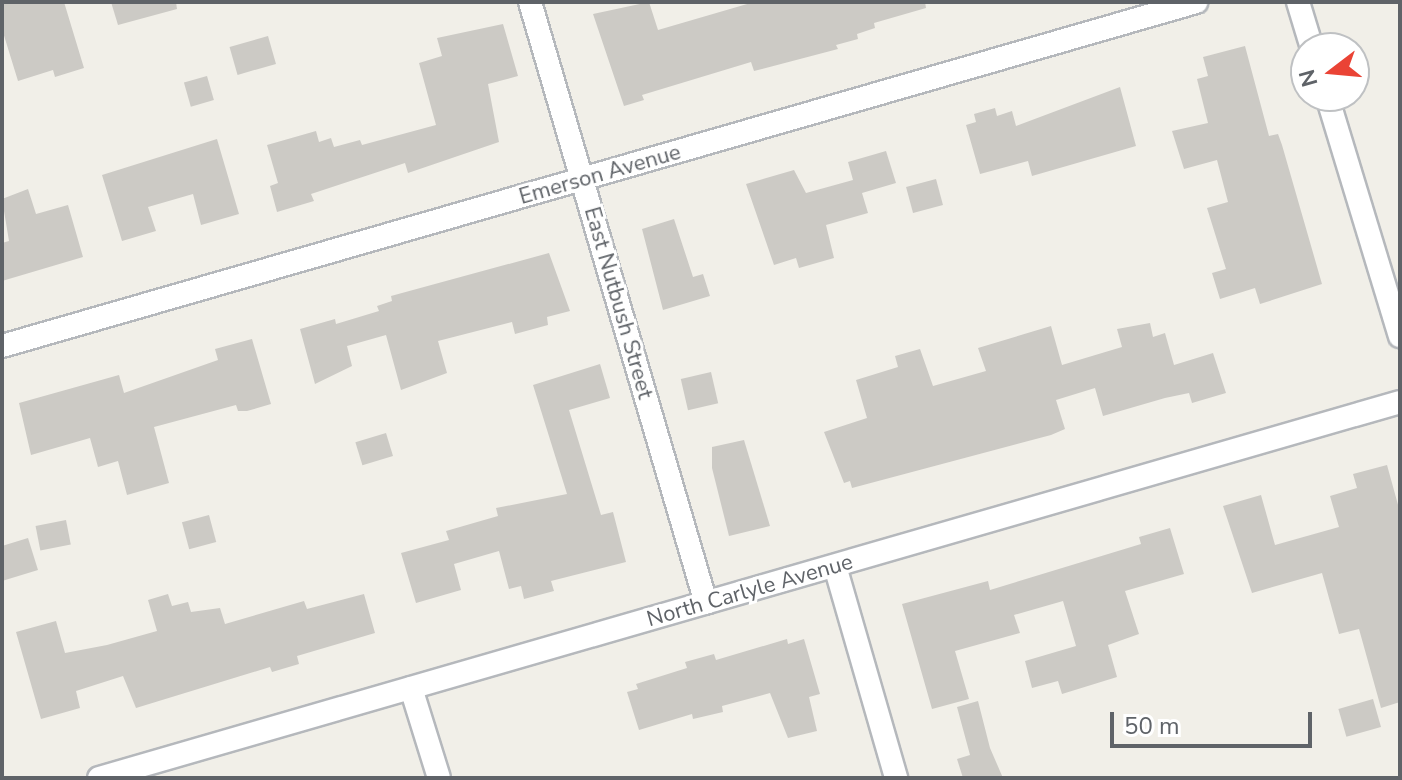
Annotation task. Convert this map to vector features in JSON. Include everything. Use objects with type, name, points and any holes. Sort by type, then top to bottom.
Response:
[{"type":"street","name":"East Nutbush Street","points":[[530,2],[706,603]]},
{"type":"street","name":"Emerson Avenue","points":[[2,346],[1196,2]]},
{"type":"street","points":[[1298,2],[1307,32]]},
{"type":"street","points":[[1332,112],[1400,336]]},
{"type":"street","name":"North Carlyle Avenue","points":[[99,778],[1400,402]]},
{"type":"street","points":[[835,566],[896,778]]},
{"type":"street","points":[[411,688],[439,778]]},
{"type":"building","points":[[2,2],[64,2],[84,68],[55,77],[53,70],[18,81],[2,29]]},
{"type":"building","points":[[111,2],[176,2],[177,9],[118,25]]},
{"type":"building","points":[[649,2],[658,30],[754,2],[925,2],[926,8],[874,23],[875,28],[857,34],[858,39],[836,45],[838,49],[754,71],[751,62],[642,95],[644,100],[624,106],[593,14]]},
{"type":"building","points":[[503,24],[518,76],[488,84],[499,142],[408,173],[405,163],[311,194],[314,201],[277,212],[270,186],[278,183],[267,145],[316,131],[319,142],[331,138],[334,147],[360,140],[362,145],[436,125],[419,63],[442,56],[437,38]]},
{"type":"building","points":[[268,36],[276,64],[238,75],[230,47]]},
{"type":"building","points":[[1245,46],[1269,136],[1278,134],[1282,145],[1322,284],[1260,304],[1255,288],[1220,299],[1212,273],[1226,269],[1207,208],[1228,202],[1217,160],[1184,169],[1172,131],[1208,123],[1197,79],[1208,76],[1203,57]]},
{"type":"building","points":[[207,76],[214,100],[191,107],[184,83]]},
{"type":"building","points":[[1120,87],[1136,146],[1032,176],[1028,161],[980,174],[966,125],[976,122],[974,114],[995,108],[997,116],[1012,111],[1016,126]]},
{"type":"building","points":[[217,139],[239,214],[201,225],[193,194],[148,207],[156,231],[122,241],[102,175]]},
{"type":"building","points":[[886,151],[896,183],[862,193],[868,213],[826,225],[834,258],[799,268],[796,258],[774,265],[746,184],[794,170],[806,193],[853,180],[848,162]]},
{"type":"building","points":[[936,179],[943,205],[913,213],[906,187]]},
{"type":"building","points":[[28,189],[36,214],[68,205],[83,257],[2,281],[2,243],[9,241],[2,199]]},
{"type":"building","points":[[674,219],[693,277],[703,274],[710,296],[663,310],[642,229]]},
{"type":"building","points":[[549,253],[570,311],[547,317],[548,325],[515,334],[512,322],[438,341],[447,373],[401,390],[386,335],[347,346],[352,366],[315,384],[300,329],[335,319],[336,324],[379,311],[377,306],[392,301],[391,296]]},
{"type":"building","points":[[1150,323],[1153,337],[1165,333],[1174,365],[1213,353],[1226,393],[1192,403],[1189,393],[1103,416],[1095,388],[1056,400],[1065,429],[1051,435],[852,488],[850,481],[844,483],[824,432],[867,418],[856,380],[898,367],[895,356],[920,349],[933,386],[986,371],[978,348],[1051,326],[1062,365],[1122,347],[1117,329]]},
{"type":"building","points":[[252,339],[271,404],[247,411],[238,411],[236,405],[154,427],[169,483],[127,495],[118,461],[98,467],[90,438],[31,455],[19,403],[119,375],[124,393],[218,360],[215,349]]},
{"type":"building","points":[[600,364],[610,398],[569,410],[601,515],[613,512],[626,562],[551,581],[554,591],[524,599],[521,586],[509,589],[499,551],[454,564],[461,590],[416,603],[401,553],[449,540],[446,531],[498,516],[496,508],[567,494],[533,385]]},
{"type":"building","points":[[711,372],[718,403],[688,410],[681,379]]},
{"type":"building","points":[[386,433],[393,456],[362,465],[355,442]]},
{"type":"building","points":[[744,440],[770,526],[729,536],[712,468],[712,447]]},
{"type":"building","points":[[1387,465],[1400,512],[1400,702],[1381,708],[1359,629],[1339,634],[1322,573],[1252,593],[1223,506],[1261,495],[1275,545],[1339,527],[1330,496],[1357,488],[1353,474]]},
{"type":"building","points":[[209,515],[216,542],[189,549],[182,522]]},
{"type":"building","points":[[66,520],[71,545],[40,550],[36,526]]},
{"type":"building","points":[[1170,528],[1184,574],[1125,591],[1139,634],[1108,645],[1117,677],[1062,694],[1058,681],[1032,688],[1025,661],[1076,646],[1063,601],[1014,615],[1020,633],[955,651],[969,699],[932,709],[902,604],[988,581],[990,590],[1141,544],[1139,537]]},
{"type":"building","points":[[28,538],[38,570],[2,581],[2,546]]},
{"type":"building","points":[[168,594],[172,606],[188,602],[191,612],[220,608],[225,624],[304,601],[307,609],[364,594],[375,633],[297,656],[299,664],[272,672],[270,667],[136,708],[123,676],[76,691],[80,708],[41,719],[16,632],[56,621],[65,653],[107,645],[157,631],[148,600]]},
{"type":"building","points":[[787,639],[788,644],[804,639],[820,694],[809,697],[817,731],[788,738],[770,693],[722,706],[723,712],[693,719],[692,714],[639,730],[627,692],[638,689],[636,684],[687,668],[685,662],[714,654],[716,660]]},
{"type":"building","points":[[1373,699],[1381,727],[1346,737],[1338,709]]},
{"type":"building","points":[[978,701],[990,748],[1003,778],[963,778],[957,759],[970,755],[957,707]]}]
